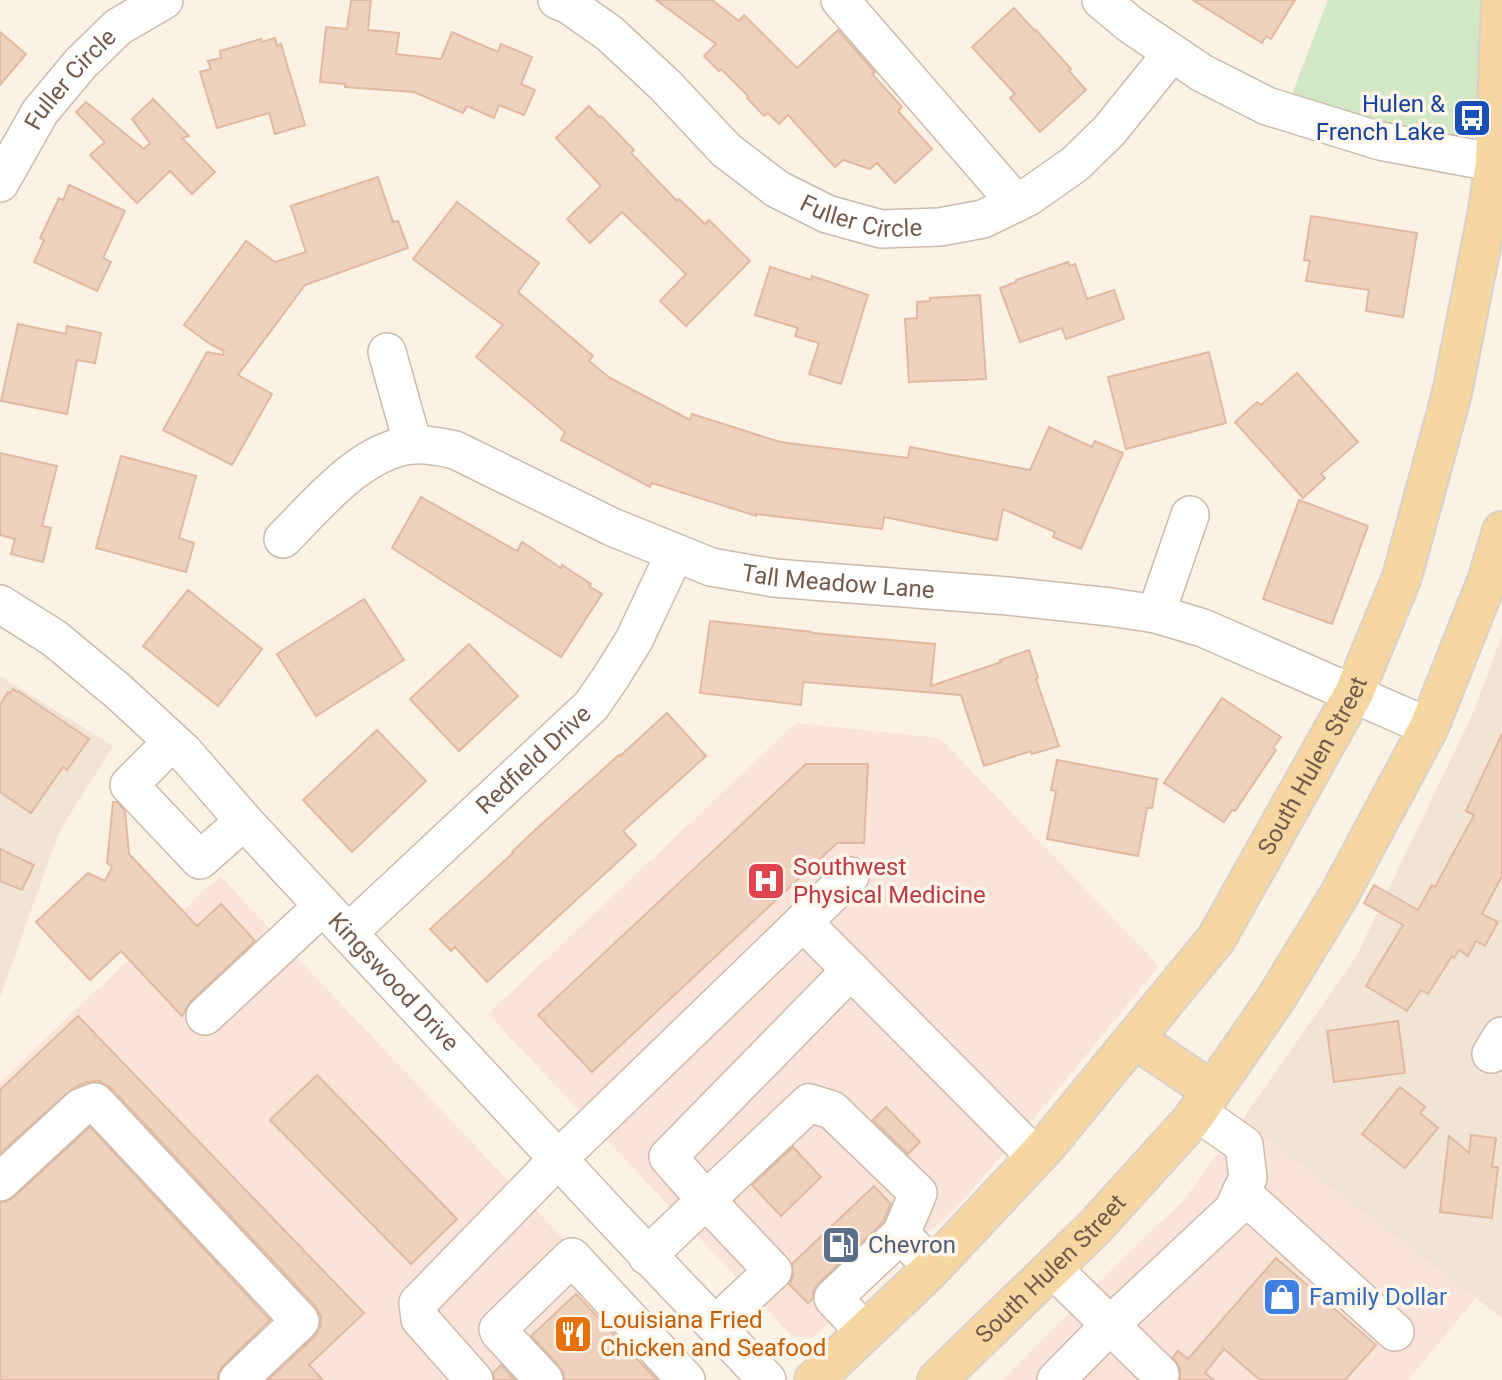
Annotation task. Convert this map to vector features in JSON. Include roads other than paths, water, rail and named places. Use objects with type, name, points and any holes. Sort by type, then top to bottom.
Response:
[{"type":"main road","name":"South Hulen Street","points":[[814,1380],[932,1267],[1036,1157],[1216,939],[1353,693],[1402,577],[1451,393],[1498,164],[1501,0]]},
{"type":"main road","name":"South Hulen Street","points":[[937,1380],[1094,1228],[1205,1102],[1275,1000],[1338,897],[1429,727],[1487,581],[1502,531]]},
{"type":"main road","points":[[1135,1039],[1205,1102]]},
{"type":"street","name":"Fuller Circle","points":[[0,183],[40,112],[81,63],[118,27],[164,0]]},
{"type":"street","name":"Fuller Circle","points":[[557,0],[569,5],[609,33],[665,85],[726,150],[777,190],[827,214],[881,229],[940,227],[983,219],[1028,197],[1075,164],[1109,131],[1172,53]]},
{"type":"street","points":[[840,0],[1016,203]]},
{"type":"street","points":[[1101,0],[1131,25],[1202,73],[1267,106],[1380,141],[1498,164]]},
{"type":"street","points":[[387,352],[414,445]]},
{"type":"street","name":"Tall Meadow Lane","points":[[283,539],[334,487],[372,459],[394,449],[414,445],[435,446],[456,450],[612,527],[711,567],[774,578],[1008,596],[1156,614],[1203,628],[1429,727]]},
{"type":"street","points":[[1156,614],[1190,515]]},
{"type":"street","name":"Redfield Drive","points":[[348,933],[591,706],[634,640],[675,553]]},
{"type":"street","name":"Kingswood Drive","points":[[0,604],[54,638],[119,692],[184,752],[244,821],[612,1218],[767,1380]]},
{"type":"street","points":[[172,742],[129,785],[200,860],[244,821]]},
{"type":"street","points":[[474,1380],[420,1320],[418,1303],[558,1159],[850,876]]},
{"type":"street","points":[[205,1016],[323,906]]},
{"type":"street","points":[[803,922],[1036,1157]]},
{"type":"street","points":[[715,1325],[773,1271],[668,1157],[851,970]]},
{"type":"street","points":[[0,1182],[80,1108],[95,1101],[300,1321],[238,1380]]},
{"type":"street","points":[[1056,1380],[1110,1325],[1233,1210],[1248,1178],[1244,1145],[1205,1102]]},
{"type":"street","points":[[648,1256],[809,1104],[832,1110],[918,1193],[901,1234],[833,1298],[865,1332]]},
{"type":"street","points":[[1241,1192],[1395,1332]]},
{"type":"street","points":[[544,1380],[498,1329],[612,1218]]},
{"type":"street","points":[[901,1234],[932,1267]]},
{"type":"street","points":[[572,1257],[686,1380]]},
{"type":"street","points":[[1052,1268],[1160,1374]]},
{"type":"place","name":"Hulen & French Lake","points":[[1472,118]]},
{"type":"place","name":"Southwest Physical Medicine","points":[[766,881]]},
{"type":"place","name":"Chevron","points":[[841,1245]]},
{"type":"place","name":"Family Dollar","points":[[1282,1297]]},
{"type":"place","name":"Louisiana Fried Chicken and Seafood","points":[[573,1334]]}]
